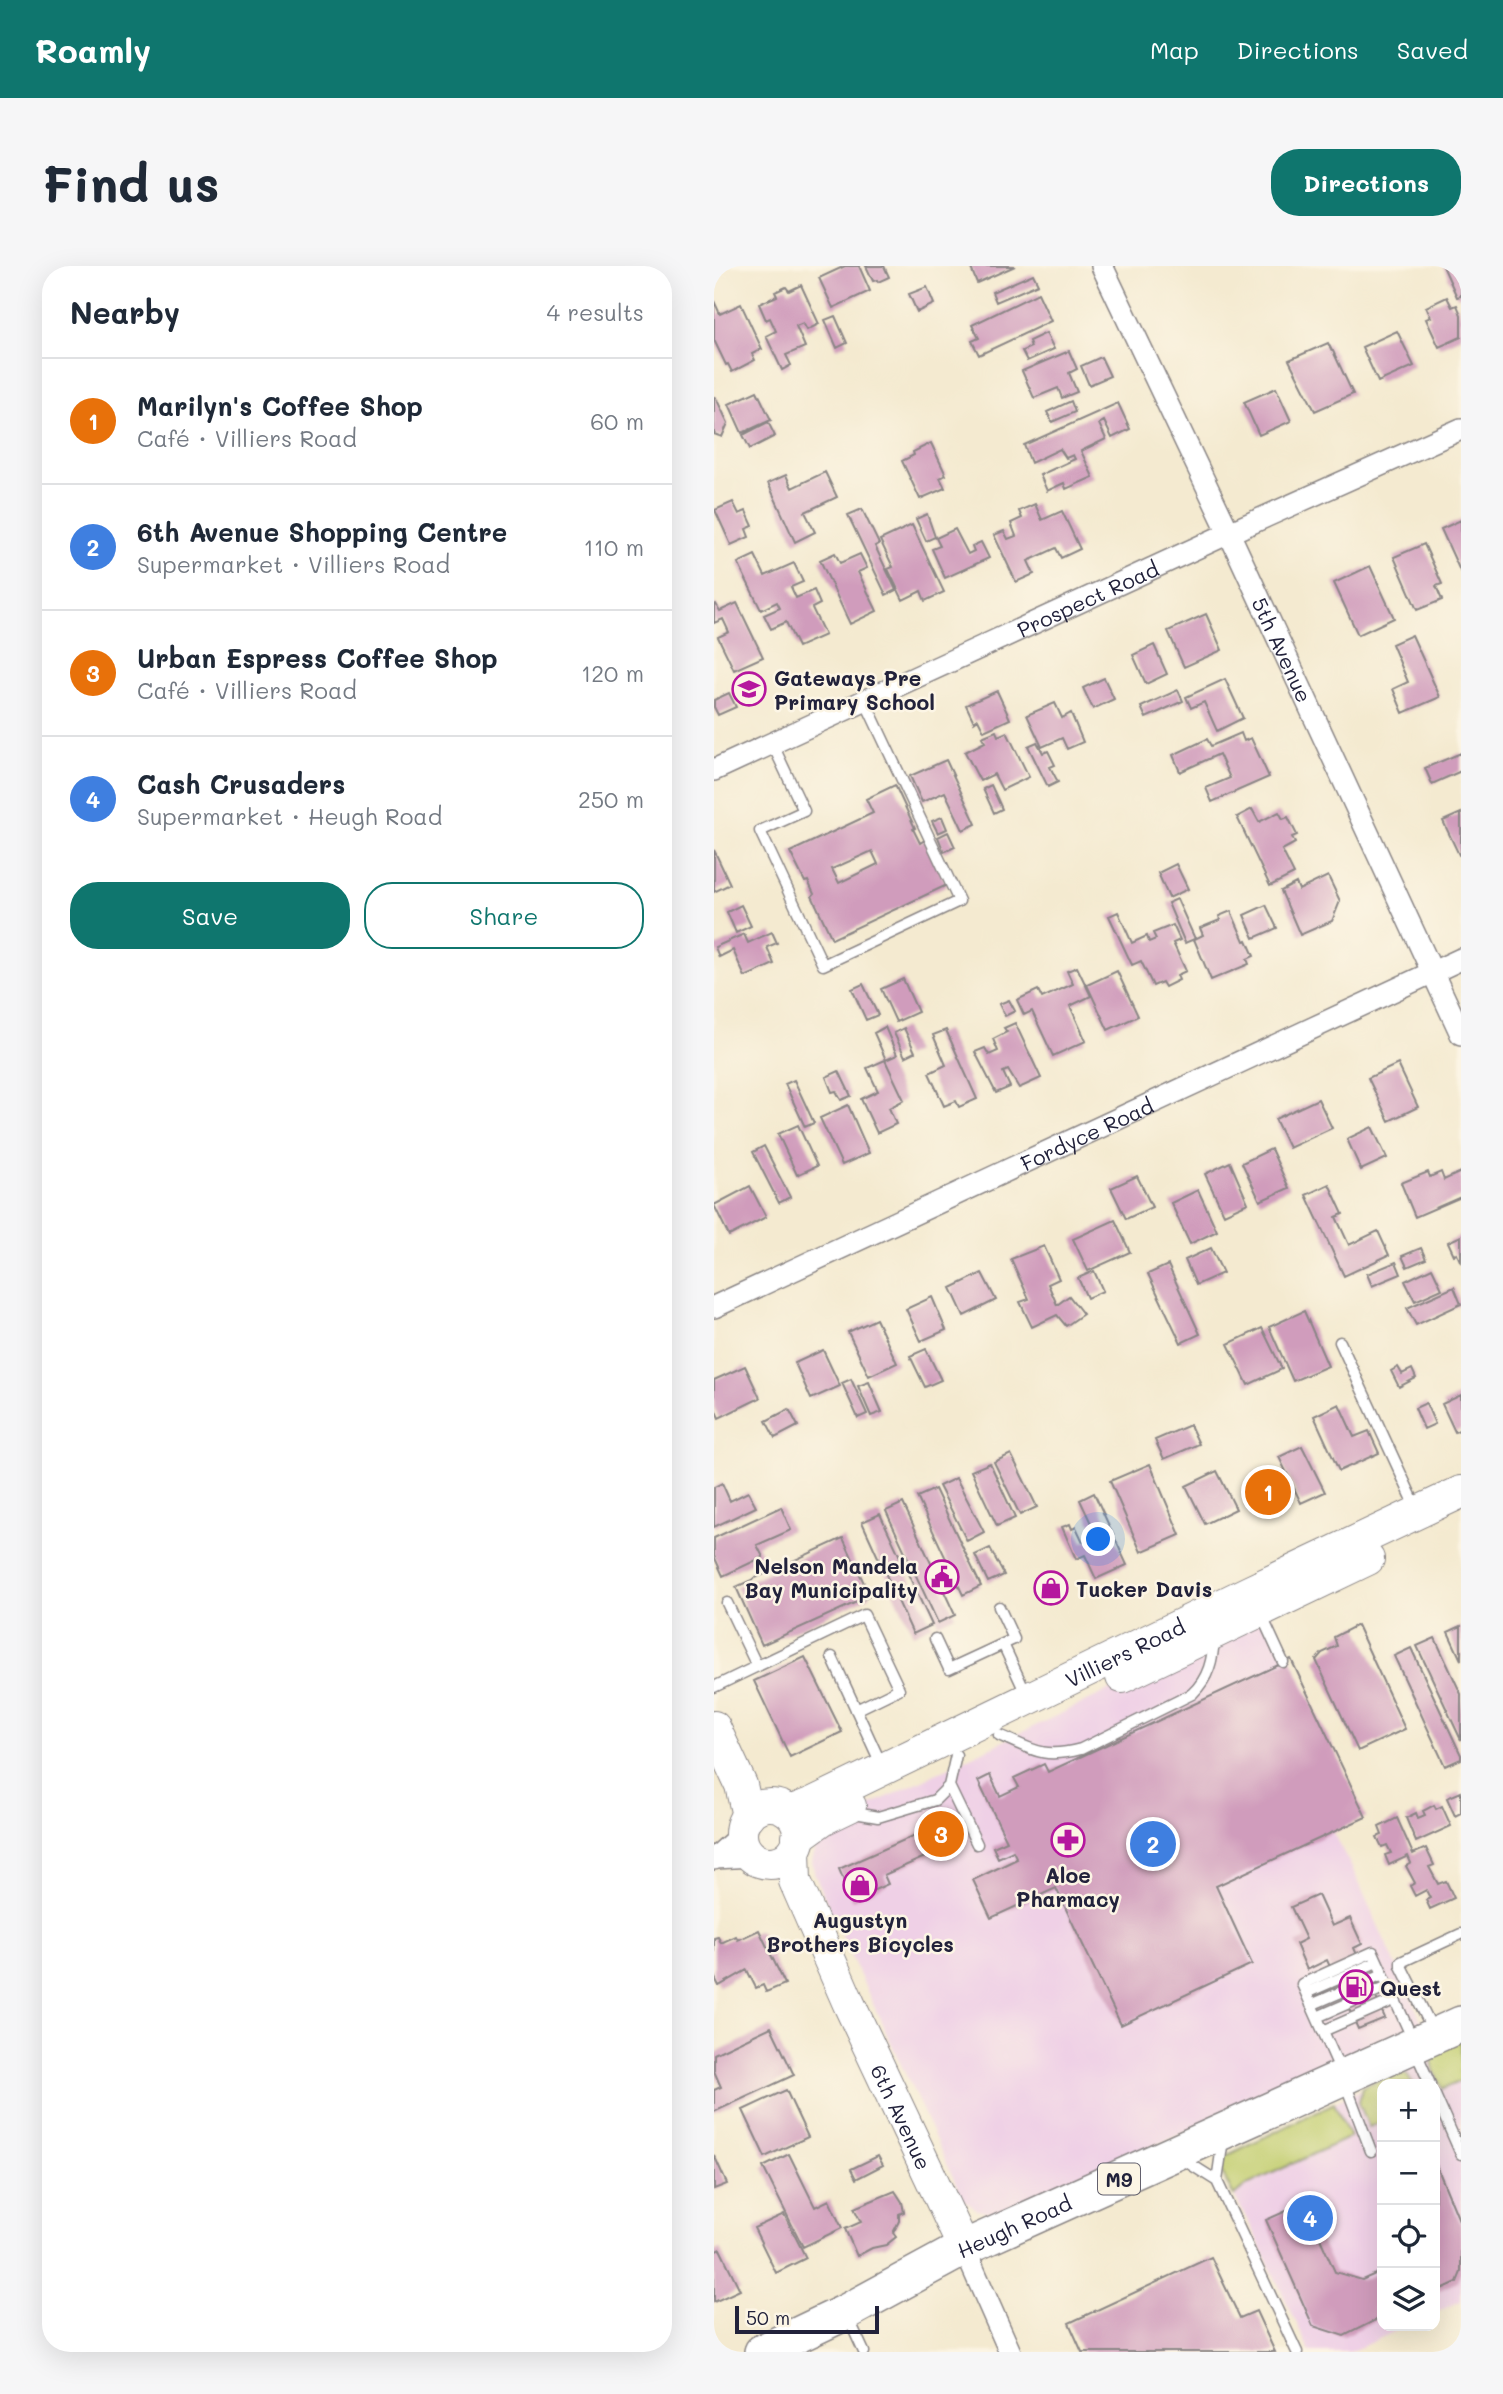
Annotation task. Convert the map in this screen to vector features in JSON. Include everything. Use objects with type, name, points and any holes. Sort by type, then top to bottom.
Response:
[{"type":"main road","name":"Heugh Road","points":[[762,2352],[846,2312],[964,2249],[1431,2037]]},
{"type":"street","name":"5th Avenue","points":[[1102,266],[1461,1034]]},
{"type":"street","name":"Prospect Road","points":[[714,770],[1461,429]]},
{"type":"street","name":"Fordyce Road","points":[[714,1307],[1461,959]]},
{"type":"street","name":"Villiers Road","points":[[715,1859],[773,1839],[842,1810],[1214,1634],[1254,1602],[1461,1492]]},
{"type":"street","name":"Villiers Road","points":[[773,1839],[884,1769],[1028,1698],[1461,1514]]},
{"type":"street","points":[[714,1727],[741,1786],[773,1839]]},
{"type":"street","name":"6th Avenue","points":[[773,1839],[1010,2352]]},
{"type":"lane","points":[[772,743],[804,811],[760,831],[824,965],[959,901],[864,701]]},
{"type":"lane","points":[[1340,1342],[1419,1512]]},
{"type":"lane","points":[[1254,1602],[1283,1662]]},
{"type":"lane","points":[[727,1603],[757,1666]]},
{"type":"lane","points":[[935,1639],[949,1669],[1014,1639],[999,1607]]},
{"type":"lane","points":[[714,1687],[864,1615],[899,1689],[856,1710]]},
{"type":"lane","points":[[999,1735],[1036,1752],[1062,1754],[1081,1749],[1192,1693],[1204,1681],[1208,1672],[1213,1656],[1214,1634]]},
{"type":"lane","points":[[1003,1644],[1028,1698]]},
{"type":"lane","points":[[832,1657],[884,1769]]},
{"type":"lane","points":[[842,1810],[861,1816],[878,1817],[935,1800],[949,1786],[956,1755]]},
{"type":"lane","points":[[949,1786],[977,1844]]},
{"type":"lane","points":[[1430,2079],[1431,2037],[1401,1962],[1461,1934]]},
{"type":"lane","points":[[1371,2151],[1302,1984],[1373,1952],[1394,2000],[1431,2037]]},
{"type":"lane","points":[[1311,2005],[1383,1974]]},
{"type":"lane","points":[[1317,2017],[1388,1986]]},
{"type":"lane","points":[[1323,2031],[1394,2000]]},
{"type":"lane","points":[[1440,2106],[1461,2154]]},
{"type":"lane","points":[[1217,2181],[1224,2131]]},
{"type":"lane","points":[[1174,2154],[1217,2181],[1297,2352]]},
{"type":"lane","points":[[846,2312],[864,2352]]},
{"type":"shaded area","name":"Gateways Pre Primary School","points":[[752,670],[764,695],[744,704],[734,683]]},
{"type":"shaded area","points":[[1270,1613],[1366,1817],[1333,1833],[1352,1868],[1425,2029],[995,2214],[977,2210],[963,2199],[832,1915],[812,1862],[816,1841],[827,1826]]},
{"type":"shaded area","points":[[1461,2040],[1461,2301],[1440,2311],[1440,2079],[1382,2079]]},
{"type":"shaded area","points":[[1377,2081],[1377,2331],[1396,2331],[1350,2352],[1310,2352],[1251,2227],[1221,2171],[1226,2156]]},
{"type":"green space","points":[[1461,2040],[1461,2081],[1442,2089],[1433,2067],[1434,2053]]},
{"type":"green space","points":[[1397,2072],[1407,2075],[1410,2079],[1381,2079]]},
{"type":"green space","points":[[1377,2081],[1377,2124],[1369,2127],[1359,2103],[1362,2087]]},
{"type":"green space","points":[[1334,2103],[1350,2137],[1247,2185],[1234,2196],[1221,2171],[1226,2156]]},
{"type":"building","points":[[845,266],[859,266],[870,291],[833,308],[819,278]]},
{"type":"building","points":[[866,266],[884,266],[889,277],[878,282],[873,281]]},
{"type":"building","points":[[970,266],[1015,266],[977,283]]},
{"type":"building","points":[[1443,266],[1460,266],[1456,268],[1459,277],[1461,276],[1461,296],[1457,297]]},
{"type":"building","points":[[1033,274],[1038,284],[996,302],[992,292]]},
{"type":"building","points":[[801,285],[819,324],[807,330],[803,323],[796,326],[805,347],[786,355],[791,365],[782,370],[766,336],[776,331],[770,318],[766,320],[759,304],[777,296],[775,292],[786,287],[789,291]]},
{"type":"building","points":[[927,287],[934,304],[917,312],[909,294]]},
{"type":"building","points":[[1038,293],[1051,321],[979,355],[972,341],[979,338],[972,325]]},
{"type":"building","points":[[1447,297],[1452,307],[1457,305],[1461,315],[1461,337],[1439,347],[1426,319],[1431,317],[1426,307]]},
{"type":"building","points":[[714,301],[720,314],[741,304],[762,349],[752,354],[755,360],[732,372],[714,340]]},
{"type":"building","points":[[835,316],[847,343],[837,348],[825,320]]},
{"type":"building","points":[[1397,331],[1414,366],[1378,382],[1362,347]]},
{"type":"building","points":[[1046,333],[1054,349],[1027,361],[1022,351],[1031,347],[1029,341]]},
{"type":"building","points":[[1328,343],[1353,394],[1315,411],[1289,360]]},
{"type":"building","points":[[1069,351],[1077,369],[1069,373],[1077,392],[1062,398],[1058,388],[1034,398],[1022,371]]},
{"type":"building","points":[[1101,357],[1110,376],[1089,385],[1081,366]]},
{"type":"building","points":[[1276,388],[1291,421],[1259,435],[1244,402]]},
{"type":"building","points":[[757,391],[771,420],[742,433],[729,404]]},
{"type":"building","points":[[714,397],[728,423],[722,437],[714,434]]},
{"type":"building","points":[[1071,401],[1075,412],[1052,422],[1047,412]]},
{"type":"building","points":[[1118,403],[1130,429],[1112,438],[1104,421],[1099,424],[1106,439],[1081,451],[1093,477],[1066,489],[1064,483],[1047,491],[1040,475],[1075,459],[1073,455],[1066,458],[1060,449],[1031,463],[1024,445]]},
{"type":"building","points":[[768,422],[775,436],[750,449],[743,435]]},
{"type":"building","points":[[931,443],[946,475],[940,478],[945,488],[920,499],[902,461]]},
{"type":"building","points":[[825,472],[837,497],[805,512],[815,532],[795,542],[768,483],[786,475],[792,488]]},
{"type":"building","points":[[733,502],[739,514],[746,511],[753,526],[746,529],[749,537],[731,545],[715,510]]},
{"type":"building","points":[[1035,504],[1042,520],[1062,511],[1080,549],[1061,558],[1056,548],[1028,561],[1034,574],[1016,582],[994,535],[1004,531],[1008,539],[1016,536],[1011,523],[1022,518],[1019,511]]},
{"type":"building","points":[[862,509],[879,544],[875,546],[896,590],[886,595],[848,515]]},
{"type":"building","points":[[927,514],[935,537],[926,541],[916,519]]},
{"type":"building","points":[[1461,520],[1461,573],[1441,529]]},
{"type":"building","points":[[912,525],[944,592],[925,601],[921,591],[903,600],[888,569],[893,567],[880,540]]},
{"type":"building","points":[[955,529],[968,554],[974,551],[972,546],[981,542],[989,558],[945,578],[932,549],[940,546],[936,538]]},
{"type":"building","points":[[1424,544],[1442,584],[1436,586],[1442,600],[1417,610],[1394,557]]},
{"type":"building","points":[[835,553],[840,563],[860,554],[867,568],[858,572],[877,611],[850,624],[820,560]]},
{"type":"building","points":[[755,555],[765,576],[794,563],[803,582],[791,587],[796,598],[814,590],[820,604],[812,608],[825,635],[798,647],[786,622],[771,629],[764,615],[780,608],[777,602],[761,610],[738,563]]},
{"type":"building","points":[[1370,566],[1394,618],[1358,635],[1334,583]]},
{"type":"building","points":[[737,603],[763,657],[734,670],[718,637],[729,632],[723,619],[714,623],[714,605],[716,604],[720,611]]},
{"type":"building","points":[[1206,614],[1222,650],[1184,667],[1168,631]]},
{"type":"building","points":[[1412,635],[1440,697],[1403,713],[1393,689],[1408,682],[1392,644]]},
{"type":"building","points":[[1154,645],[1167,674],[1146,684],[1133,655]]},
{"type":"building","points":[[1104,678],[1114,699],[1093,709],[1083,688]]},
{"type":"building","points":[[1225,679],[1243,718],[1217,731],[1204,702],[1191,708],[1186,697]]},
{"type":"building","points":[[1178,690],[1183,701],[1146,718],[1141,707]]},
{"type":"building","points":[[997,691],[1010,719],[984,731],[978,719],[974,722],[966,705]]},
{"type":"building","points":[[729,693],[736,707],[718,715],[714,700]]},
{"type":"building","points":[[1055,703],[1062,718],[1071,713],[1083,742],[1067,749],[1062,738],[1042,747],[1027,715]]},
{"type":"building","points":[[996,731],[998,736],[1007,732],[1029,777],[1002,790],[994,774],[980,781],[965,752],[985,742],[982,737]]},
{"type":"building","points":[[1241,733],[1244,741],[1251,738],[1269,777],[1212,802],[1206,788],[1230,778],[1219,754],[1180,772],[1173,755],[1207,739],[1211,746]]},
{"type":"building","points":[[1037,742],[1043,753],[1048,751],[1055,765],[1050,767],[1058,782],[1048,787],[1028,746]]},
{"type":"building","points":[[1461,753],[1461,771],[1432,784],[1425,768]]},
{"type":"building","points":[[946,760],[976,824],[963,830],[945,792],[922,802],[910,776]]},
{"type":"building","points":[[895,785],[920,843],[925,840],[947,885],[832,939],[808,881],[805,882],[790,852],[873,813],[866,799]],"holes":[[[872,851],[878,864],[839,883],[832,869]]]},
{"type":"building","points":[[991,785],[1002,809],[994,813],[983,789]]},
{"type":"building","points":[[1252,809],[1259,822],[1279,812],[1283,819],[1288,817],[1297,835],[1292,837],[1295,843],[1282,850],[1294,874],[1270,886],[1237,817]]},
{"type":"building","points":[[1461,813],[1461,854],[1459,855],[1443,821]]},
{"type":"building","points":[[942,817],[947,829],[938,833],[932,821]]},
{"type":"building","points":[[948,832],[955,847],[944,852],[938,837]]},
{"type":"building","points":[[714,850],[730,884],[714,892]]},
{"type":"building","points":[[1176,864],[1188,889],[1169,898],[1158,873]]},
{"type":"building","points":[[1328,876],[1340,901],[1332,921],[1300,935],[1281,891],[1296,883],[1299,890]]},
{"type":"building","points":[[1177,899],[1195,939],[1203,935],[1200,928],[1220,920],[1219,916],[1231,911],[1254,956],[1247,959],[1249,964],[1211,980],[1194,939],[1185,943],[1168,903]]},
{"type":"building","points":[[741,905],[751,926],[736,933],[727,912]]},
{"type":"building","points":[[1266,905],[1277,928],[1254,938],[1244,915]]},
{"type":"building","points":[[1118,912],[1132,943],[1147,936],[1149,942],[1156,939],[1153,933],[1173,925],[1180,940],[1173,943],[1186,971],[1177,975],[1179,980],[1165,987],[1162,982],[1153,986],[1141,961],[1132,965],[1109,916]]},
{"type":"building","points":[[772,932],[777,943],[767,947],[774,964],[745,977],[733,950],[719,957],[715,947],[744,934],[748,943]]},
{"type":"building","points":[[1077,967],[1091,996],[1070,1006],[1086,1041],[1053,1056],[1032,1011],[1024,1015],[1017,1000],[1038,990],[1042,998],[1073,984],[1067,971]]},
{"type":"building","points":[[1117,971],[1138,1016],[1108,1030],[1087,985]]},
{"type":"building","points":[[903,979],[918,1012],[896,1022],[881,989]]},
{"type":"building","points":[[863,984],[878,1015],[866,1020],[852,989]]},
{"type":"building","points":[[1009,1000],[1015,1011],[1005,1016],[999,1004]]},
{"type":"building","points":[[1015,1023],[1041,1078],[1019,1088],[1008,1070],[1003,1072],[1010,1087],[996,1093],[975,1052],[985,1048],[989,1055],[998,1051],[993,1039],[1007,1032],[1004,1028]]},
{"type":"building","points":[[885,1027],[897,1055],[886,1060],[874,1033]]},
{"type":"building","points":[[904,1028],[915,1052],[905,1057],[894,1033]]},
{"type":"building","points":[[946,1030],[977,1099],[959,1107],[956,1101],[944,1106],[929,1073],[946,1065],[933,1035]]},
{"type":"building","points":[[885,1060],[904,1100],[889,1108],[896,1124],[877,1133],[861,1099],[878,1091],[867,1068]]},
{"type":"building","points":[[1398,1064],[1418,1107],[1389,1121],[1368,1078]]},
{"type":"building","points":[[839,1071],[851,1096],[841,1100],[836,1091],[832,1092],[826,1077]]},
{"type":"building","points":[[794,1080],[814,1123],[805,1127],[785,1084]]},
{"type":"building","points":[[1318,1099],[1332,1128],[1289,1148],[1275,1119]]},
{"type":"building","points":[[848,1105],[869,1153],[842,1165],[820,1118]]},
{"type":"building","points":[[798,1125],[817,1166],[797,1175],[778,1134]]},
{"type":"building","points":[[1372,1127],[1387,1158],[1361,1170],[1347,1139]]},
{"type":"building","points":[[764,1146],[790,1197],[779,1203],[753,1152]]},
{"type":"building","points":[[1271,1149],[1289,1188],[1260,1201],[1242,1163]]},
{"type":"building","points":[[1230,1162],[1248,1203],[1224,1214],[1205,1174]]},
{"type":"building","points":[[1428,1172],[1430,1177],[1441,1172],[1444,1180],[1461,1172],[1461,1197],[1415,1217],[1401,1183]]},
{"type":"building","points":[[1137,1176],[1152,1207],[1126,1219],[1111,1188]]},
{"type":"building","points":[[1329,1184],[1343,1214],[1336,1217],[1349,1245],[1378,1231],[1389,1255],[1344,1276],[1306,1195]]},
{"type":"building","points":[[750,1186],[766,1217],[729,1236],[714,1205]]},
{"type":"building","points":[[1198,1190],[1217,1231],[1190,1244],[1171,1203]]},
{"type":"building","points":[[1115,1220],[1130,1252],[1088,1271],[1073,1239]]},
{"type":"building","points":[[1461,1236],[1461,1263],[1448,1242]]},
{"type":"building","points":[[1044,1246],[1059,1279],[1048,1284],[1057,1305],[1069,1296],[1083,1314],[1066,1326],[1057,1315],[1032,1327],[1020,1302],[1029,1299],[1011,1259]]},
{"type":"building","points":[[1211,1248],[1223,1273],[1196,1285],[1185,1260]]},
{"type":"building","points":[[1421,1248],[1426,1259],[1407,1267],[1402,1256]]},
{"type":"building","points":[[1396,1262],[1401,1274],[1372,1286],[1367,1274]]},
{"type":"building","points":[[1168,1265],[1200,1334],[1181,1343],[1148,1274]]},
{"type":"building","points":[[1432,1268],[1442,1289],[1415,1301],[1405,1281]]},
{"type":"building","points":[[1094,1271],[1103,1291],[1087,1298],[1078,1278]]},
{"type":"building","points":[[982,1273],[996,1300],[964,1316],[951,1288]]},
{"type":"building","points":[[1454,1287],[1461,1304],[1416,1325],[1407,1308]]},
{"type":"building","points":[[932,1297],[946,1330],[921,1341],[906,1309]]},
{"type":"building","points":[[1304,1311],[1328,1366],[1293,1381],[1269,1327]]},
{"type":"building","points":[[876,1319],[897,1363],[869,1376],[848,1332]]},
{"type":"building","points":[[1262,1328],[1282,1369],[1248,1385],[1228,1344]]},
{"type":"building","points":[[926,1349],[941,1380],[925,1387],[910,1356]]},
{"type":"building","points":[[823,1350],[840,1386],[811,1399],[795,1363]]},
{"type":"building","points":[[745,1366],[760,1398],[719,1418],[714,1407],[714,1380]]},
{"type":"building","points":[[1398,1367],[1402,1374],[1412,1369],[1416,1378],[1399,1387],[1391,1371]]},
{"type":"building","points":[[851,1379],[867,1414],[858,1418],[842,1383]]},
{"type":"building","points":[[869,1382],[882,1412],[871,1416],[858,1386]]},
{"type":"building","points":[[1461,1395],[1461,1429],[1455,1432],[1442,1404]]},
{"type":"building","points":[[1426,1403],[1435,1424],[1424,1429],[1415,1408]]},
{"type":"building","points":[[1339,1404],[1354,1437],[1369,1431],[1379,1453],[1339,1471],[1314,1416]]},
{"type":"building","points":[[789,1409],[798,1426],[775,1438],[766,1421]]},
{"type":"building","points":[[1190,1425],[1199,1444],[1164,1459],[1155,1440]]},
{"type":"building","points":[[1302,1446],[1325,1492],[1301,1503],[1279,1457]]},
{"type":"building","points":[[1011,1454],[1037,1507],[1020,1515],[994,1462]]},
{"type":"building","points":[[990,1463],[1015,1518],[997,1526],[971,1471]]},
{"type":"building","points":[[1150,1464],[1180,1535],[1141,1552],[1110,1481]]},
{"type":"building","points":[[1217,1471],[1236,1509],[1205,1524],[1186,1486]]},
{"type":"building","points":[[956,1478],[984,1532],[967,1541],[939,1486]]},
{"type":"building","points":[[722,1483],[730,1501],[748,1492],[756,1507],[714,1527],[714,1487]]},
{"type":"building","points":[[935,1489],[981,1586],[963,1595],[917,1497]]},
{"type":"building","points":[[1094,1493],[1127,1565],[1096,1579],[1085,1555],[1076,1559],[1062,1527],[1070,1524],[1072,1529],[1076,1527],[1083,1542],[1097,1536],[1080,1500]]},
{"type":"building","points":[[903,1503],[955,1615],[938,1623],[886,1511]]},
{"type":"building","points":[[781,1507],[791,1530],[757,1545],[763,1557],[723,1576],[714,1556],[714,1538]]},
{"type":"building","points":[[880,1514],[932,1625],[913,1634],[862,1522]]},
{"type":"building","points":[[843,1538],[870,1596],[762,1645],[736,1587]]},
{"type":"building","points":[[990,1548],[1004,1575],[988,1582],[975,1555]]},
{"type":"building","points":[[1357,1625],[1405,1729],[1358,1751],[1316,1660],[1322,1653],[1337,1646],[1334,1637]]},
{"type":"building","points":[[1461,1626],[1461,1660],[1448,1632]]},
{"type":"building","points":[[1435,1638],[1461,1694],[1461,1740],[1417,1646]]},
{"type":"building","points":[[1411,1648],[1461,1755],[1461,1759],[1445,1766],[1394,1656]]},
{"type":"building","points":[[805,1657],[842,1732],[790,1757],[754,1681]]},
{"type":"building","points":[[1291,1659],[1366,1817],[1216,1886],[1252,1964],[1121,2025],[1056,1888],[991,1918],[973,1880],[1017,1859],[1013,1851],[998,1858],[993,1847],[1007,1841],[978,1781],[990,1775],[1000,1796],[1019,1787],[1014,1778],[1044,1764],[1048,1772]]},
{"type":"building","points":[[1461,1792],[1461,1813],[1455,1816],[1447,1798]]},
{"type":"building","points":[[1434,1805],[1436,1809],[1442,1806],[1451,1826],[1416,1842],[1406,1818],[1416,1813],[1418,1818],[1425,1815],[1423,1811]]},
{"type":"building","points":[[1397,1818],[1413,1854],[1426,1848],[1434,1865],[1429,1867],[1438,1884],[1446,1881],[1454,1898],[1430,1909],[1426,1900],[1430,1898],[1426,1890],[1415,1896],[1410,1886],[1415,1883],[1406,1866],[1411,1863],[1408,1856],[1389,1865],[1385,1855],[1391,1853],[1387,1845],[1382,1847],[1377,1837],[1382,1835],[1379,1827]]},
{"type":"building","points":[[949,1820],[959,1842],[884,1875],[888,1884],[852,1900],[839,1869]]},
{"type":"building","points":[[1318,1895],[1332,1926],[1350,1918],[1362,1944],[1354,1948],[1385,2018],[1358,2029],[1327,1960],[1307,1970],[1296,1944],[1306,1939],[1291,1907]]},
{"type":"building","points":[[759,1930],[785,1984],[766,1992],[763,1985],[756,1988],[747,1970],[719,1986],[714,1976],[714,1938],[718,1937],[721,1943],[736,1936],[738,1940]]},
{"type":"building","points":[[771,2027],[794,2075],[714,2112],[714,2090],[721,2087],[714,2071],[714,2054]]},
{"type":"building","points":[[786,2090],[808,2137],[765,2157],[743,2110]]},
{"type":"building","points":[[789,2154],[815,2207],[829,2200],[842,2228],[803,2247],[763,2167]]},
{"type":"building","points":[[714,2155],[727,2184],[714,2189]]},
{"type":"building","points":[[878,2156],[883,2165],[856,2179],[851,2169]]},
{"type":"building","points":[[1440,2174],[1461,2225],[1461,2272],[1457,2282],[1440,2290]]},
{"type":"building","points":[[895,2191],[902,2202],[904,2212],[899,2214],[899,2221],[893,2233],[896,2237],[886,2245],[872,2248],[857,2256],[845,2229],[861,2222],[854,2208]]},
{"type":"building","points":[[1304,2203],[1335,2272],[1362,2280],[1377,2273],[1377,2320],[1344,2336],[1313,2326],[1266,2220]]},
{"type":"building","points":[[784,2214],[806,2258],[776,2273],[754,2228]]},
{"type":"building","points":[[720,2249],[740,2290],[714,2302],[714,2252]]},
{"type":"building","points":[[1211,2257],[1240,2318],[1256,2311],[1275,2352],[1082,2352],[1069,2323]]},
{"type":"place","name":"Gateways Pre Primary School","points":[[749,689]]},
{"type":"place","name":"Marilyn's Coffee Shop","points":[[1268,1492]]},
{"type":"place","name":"Nelson Mandela Bay Municipality","points":[[942,1577]]},
{"type":"place","name":"Tucker Davis","points":[[1051,1588]]},
{"type":"place","name":"Urban Espress Coffee Shop","points":[[941,1834]]},
{"type":"place","name":"Aloe Pharmacy","points":[[1068,1840]]},
{"type":"place","name":"6th Avenue Shopping Centre","points":[[1153,1844]]},
{"type":"place","name":"Augustyn Brothers Bicycles","points":[[860,1885]]},
{"type":"place","name":"Quest","points":[[1356,1987]]},
{"type":"place","name":"Cash Crusaders","points":[[1310,2218]]}]
